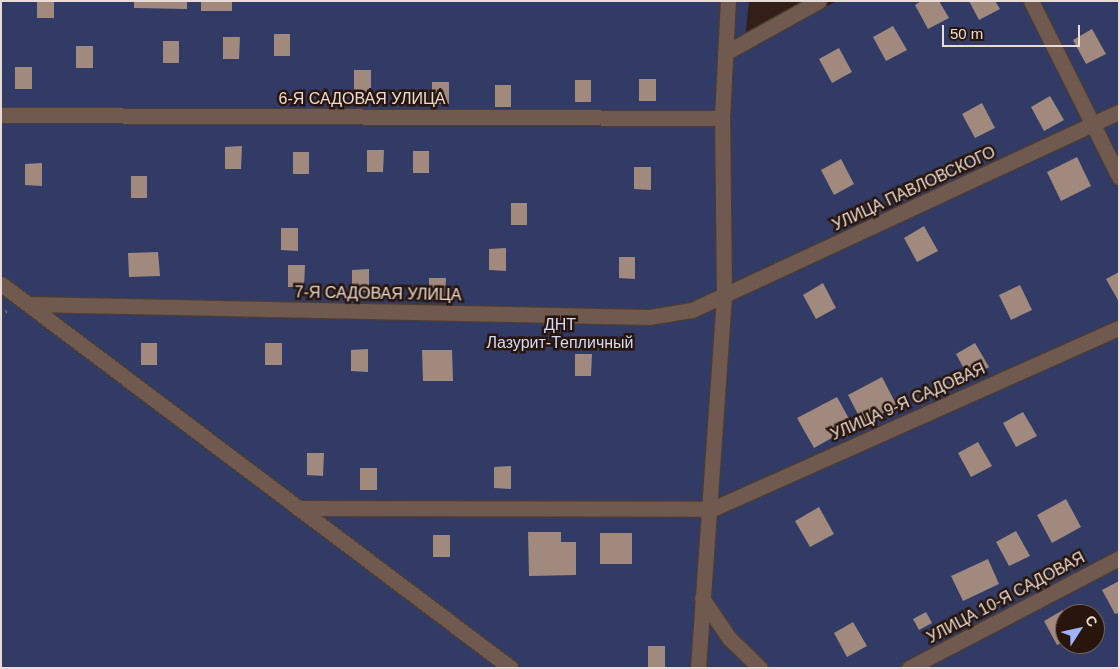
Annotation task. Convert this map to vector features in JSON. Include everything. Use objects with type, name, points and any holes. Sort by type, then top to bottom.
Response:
[{"type":"street","points":[[698,668],[702,598],[712,509],[724,297],[722,118],[728,1]]},
{"type":"street","points":[[725,53],[819,1]]},
{"type":"street","points":[[1031,1],[1119,177]]},
{"type":"street","name":"УЛИЦА ПАВЛОВСКОГО","points":[[724,297],[1093,126],[1119,112]]},
{"type":"street","name":"6-Я САДОВАЯ УЛИЦА","points":[[1,115],[722,118]]},
{"type":"street","points":[[1,284],[511,668]]},
{"type":"street","name":"7-Я САДОВАЯ УЛИЦА","points":[[29,304],[649,317],[692,310],[724,297]]},
{"type":"street","name":"УЛИЦА 9-Я САДОВАЯ","points":[[712,509],[1119,328]]},
{"type":"street","points":[[298,508],[712,509]]},
{"type":"street","name":"УЛИЦА 10-Я САДОВАЯ","points":[[909,668],[1119,558]]},
{"type":"street","points":[[702,598],[729,638],[760,668]]},
{"type":"green space","name":"ДНТ Лазурит-Тепличный","points":[[1,1],[749,1],[744,48],[837,1],[1119,1],[1119,668],[1,668]]},
{"type":"building","points":[[37,1],[54,1],[54,18],[37,18]]},
{"type":"building","points":[[134,1],[187,1],[187,9],[134,8]]},
{"type":"building","points":[[201,1],[232,1],[232,11],[201,11]]},
{"type":"building","points":[[921,1],[939,1],[949,18],[928,29],[915,5]]},
{"type":"building","points":[[969,1],[995,1],[1000,9],[979,20]]},
{"type":"building","points":[[893,26],[907,50],[886,61],[873,37]]},
{"type":"building","points":[[1092,29],[1106,54],[1086,64],[1073,40]]},
{"type":"building","points":[[274,34],[290,34],[290,56],[274,56]]},
{"type":"building","points":[[223,37],[240,37],[239,59],[223,59]]},
{"type":"building","points":[[163,41],[179,41],[179,63],[163,63]]},
{"type":"building","points":[[76,46],[93,46],[93,68],[76,68]]},
{"type":"building","points":[[839,48],[852,72],[832,83],[819,59]]},
{"type":"building","points":[[15,67],[32,67],[32,89],[15,89]]},
{"type":"building","points":[[354,70],[371,70],[371,92],[354,92]]},
{"type":"building","points":[[639,79],[656,79],[656,101],[639,101]]},
{"type":"building","points":[[575,80],[591,80],[591,102],[575,102]]},
{"type":"building","points":[[432,82],[449,82],[449,104],[432,104]]},
{"type":"building","points":[[495,85],[511,85],[511,107],[495,107]]},
{"type":"building","points":[[1050,96],[1064,120],[1044,131],[1031,107]]},
{"type":"building","points":[[982,103],[995,128],[975,138],[962,114]]},
{"type":"building","points":[[242,146],[241,169],[225,169],[225,147]]},
{"type":"building","points":[[367,150],[384,150],[383,172],[367,172]]},
{"type":"building","points":[[413,151],[429,151],[429,173],[413,173]]},
{"type":"building","points":[[293,152],[309,152],[309,174],[293,174]]},
{"type":"building","points":[[1077,157],[1091,186],[1061,201],[1047,172]]},
{"type":"building","points":[[841,159],[854,184],[834,195],[821,170]]},
{"type":"building","points":[[42,163],[42,186],[25,185],[25,164]]},
{"type":"building","points":[[634,167],[651,167],[651,190],[634,189]]},
{"type":"building","points":[[131,176],[147,176],[147,198],[131,198]]},
{"type":"building","points":[[511,203],[527,203],[527,225],[511,225]]},
{"type":"building","points":[[924,226],[938,251],[917,262],[904,238]]},
{"type":"building","points":[[281,228],[298,228],[298,251],[281,250]]},
{"type":"building","points":[[506,248],[506,271],[489,270],[489,249]]},
{"type":"building","points":[[158,252],[160,276],[129,277],[128,253]]},
{"type":"building","points":[[619,257],[635,257],[635,279],[619,278]]},
{"type":"building","points":[[288,265],[305,265],[304,287],[288,287]]},
{"type":"building","points":[[369,269],[369,292],[352,292],[352,270]]},
{"type":"building","points":[[1119,272],[1119,302],[1106,279]]},
{"type":"building","points":[[429,278],[446,278],[445,300],[429,300]]},
{"type":"building","points":[[823,283],[836,308],[816,319],[803,295]]},
{"type":"building","points":[[1020,285],[1032,310],[1011,320],[999,295]]},
{"type":"building","points":[[141,343],[157,343],[157,365],[141,365]]},
{"type":"building","points":[[265,343],[282,343],[282,365],[265,365]]},
{"type":"building","points":[[975,343],[989,367],[969,378],[956,354]]},
{"type":"building","points":[[368,349],[368,372],[351,371],[351,350]]},
{"type":"building","points":[[422,350],[452,350],[453,381],[423,381]]},
{"type":"building","points":[[575,354],[592,354],[591,376],[575,376]]},
{"type":"building","points":[[882,377],[897,406],[863,424],[848,395]]},
{"type":"building","points":[[837,397],[853,426],[814,448],[797,418]]},
{"type":"building","points":[[1023,412],[1037,436],[1016,447],[1003,423]]},
{"type":"building","points":[[978,442],[992,466],[971,477],[958,453]]},
{"type":"building","points":[[307,453],[324,453],[323,476],[307,475]]},
{"type":"building","points":[[511,466],[511,489],[494,488],[494,467]]},
{"type":"building","points":[[360,468],[377,468],[377,490],[360,490]]},
{"type":"building","points":[[1066,499],[1081,527],[1052,543],[1037,515]]},
{"type":"building","points":[[819,507],[834,534],[810,547],[795,521]]},
{"type":"building","points":[[1016,531],[1030,556],[1009,566],[996,542]]},
{"type":"building","points":[[528,532],[561,532],[561,542],[576,542],[576,575],[529,576]]},
{"type":"building","points":[[600,533],[632,533],[632,564],[600,564]]},
{"type":"building","points":[[433,535],[450,535],[450,557],[433,557]]},
{"type":"building","points":[[988,559],[999,584],[963,601],[951,576]]},
{"type":"building","points":[[1119,581],[1119,613],[1115,614],[1102,590]]},
{"type":"building","points":[[926,612],[932,623],[919,630],[913,619]]},
{"type":"building","points":[[1055,615],[1055,641],[1044,621]]},
{"type":"building","points":[[853,622],[867,646],[847,657],[834,633]]},
{"type":"building","points":[[648,646],[665,646],[665,668],[648,668]]}]
